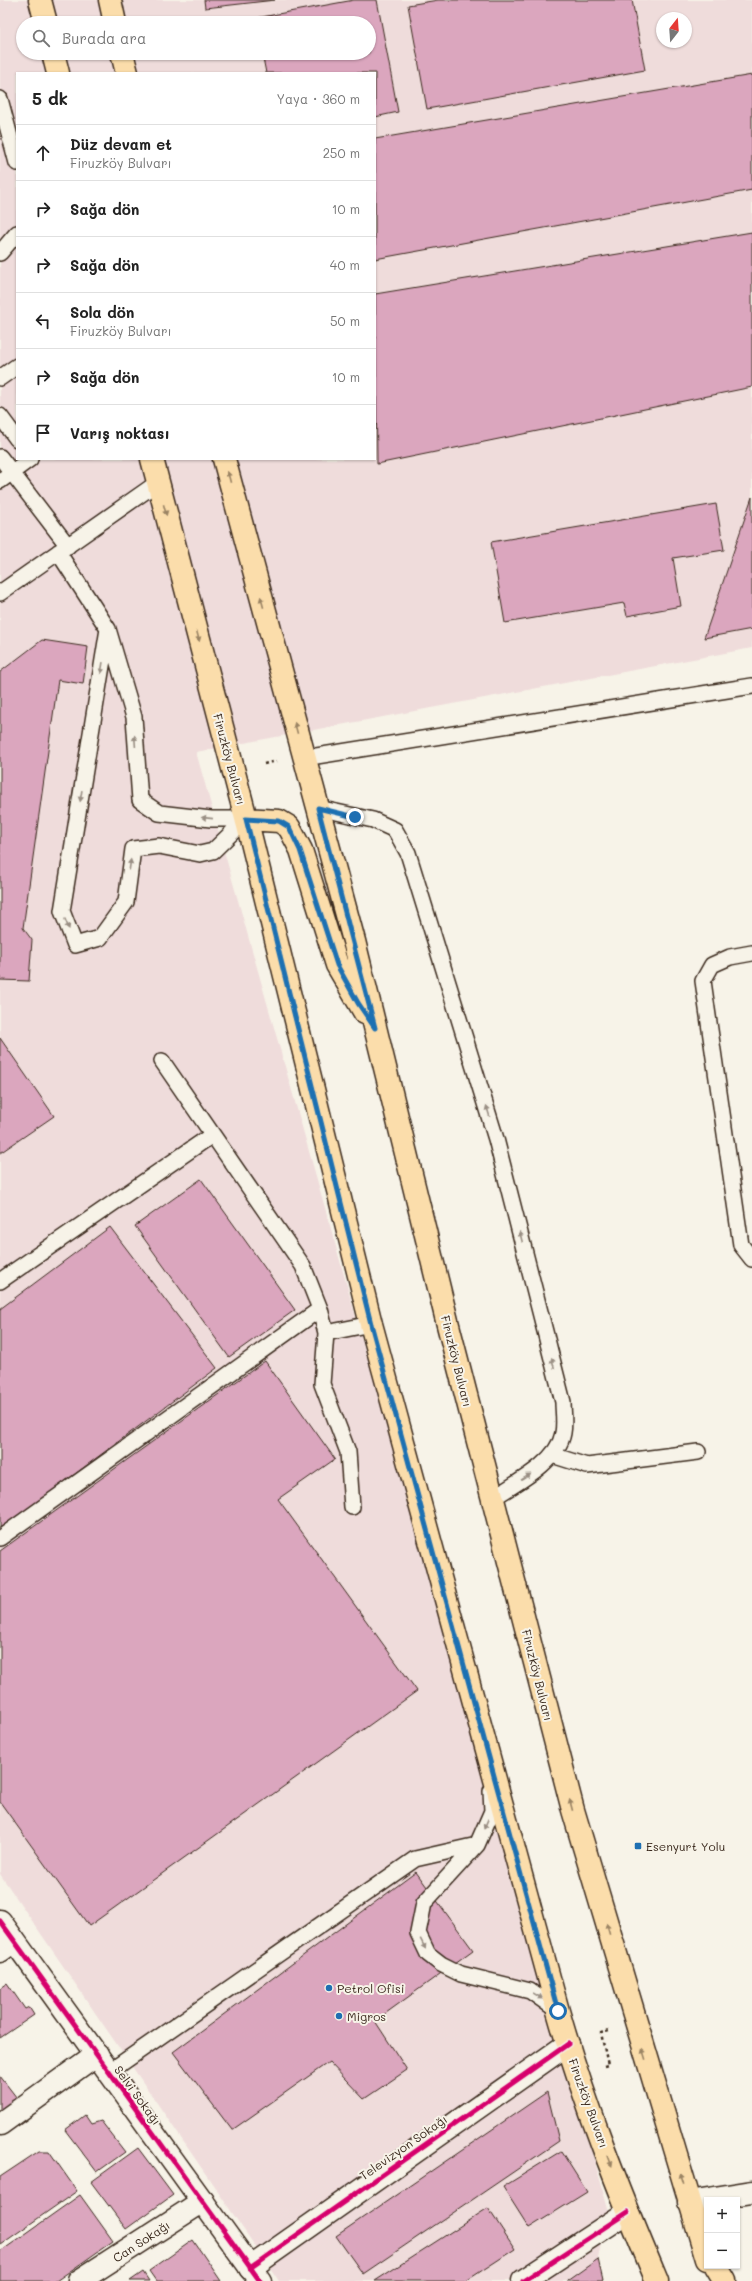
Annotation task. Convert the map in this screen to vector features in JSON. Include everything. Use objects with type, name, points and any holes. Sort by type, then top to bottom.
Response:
[{"type":"main road","points":[[40,0],[44,16]]},
{"type":"main road","points":[[110,0],[113,16]]},
{"type":"main road","points":[[55,60],[58,72]]},
{"type":"main road","points":[[124,60],[127,72]]},
{"type":"main road","name":"Firuzköy Bulvarı","points":[[152,460],[246,819],[371,1324],[558,2011],[568,2044],[628,2212],[657,2281]]},
{"type":"main road","name":"Firuzköy Bulvarı","points":[[224,460],[294,758],[318,808],[572,1810],[704,2248]]},
{"type":"main road","points":[[246,819],[279,821],[289,827],[300,850],[337,965],[358,1003],[375,1028]]},
{"type":"main road","points":[[710,2269],[715,2281]]},
{"type":"main road","points":[[718,2269],[725,2281]]},
{"type":"street","name":"Selvi Sokağı","points":[[0,1921],[7,1946],[97,2054],[255,2274]]},
{"type":"street","name":"Televizyon Sokağı","points":[[255,2274],[568,2044]]},
{"type":"street","points":[[0,2124],[97,2054]]},
{"type":"street","points":[[689,2202],[752,2192]]},
{"type":"street","name":"Can Sokağı","points":[[79,2281],[203,2201]]},
{"type":"street","points":[[523,2281],[628,2212]]},
{"type":"lane","points":[[0,99],[16,159]]},
{"type":"lane","points":[[0,253],[16,235]]},
{"type":"lane","points":[[0,378],[16,367]]},
{"type":"lane","points":[[0,416],[16,438]]},
{"type":"lane","points":[[0,457],[6,476],[63,549],[108,629],[134,717],[140,800],[159,813],[211,819],[246,819]]},
{"type":"lane","points":[[6,476],[29,460]]},
{"type":"lane","points":[[0,593],[157,483]]},
{"type":"lane","points":[[108,629],[62,911],[75,945],[100,938],[126,902],[133,849],[159,846],[200,854],[213,851],[246,819]]},
{"type":"lane","points":[[294,758],[752,686]]},
{"type":"lane","points":[[318,808],[373,820],[395,830],[408,853],[496,1139],[563,1402],[563,1433],[552,1455],[530,1474],[492,1498]]},
{"type":"lane","points":[[752,953],[730,957],[712,965],[703,981],[740,1245],[752,1259]]},
{"type":"lane","points":[[162,1061],[303,1266],[320,1309],[326,1333],[322,1384],[348,1452],[352,1507]]},
{"type":"lane","points":[[0,1281],[212,1135]]},
{"type":"lane","points":[[0,1538],[320,1309]]},
{"type":"lane","points":[[326,1333],[371,1324]]},
{"type":"lane","points":[[552,1455],[587,1466],[698,1452]]},
{"type":"lane","points":[[490,1758],[492,1810],[477,1845],[424,1903],[418,1933],[428,1954],[440,1964],[461,1974],[530,1991],[558,2011]]},
{"type":"lane","points":[[109,2072],[415,1859],[477,1845]]},
{"type":"path","points":[[264,764],[294,758]]},
{"type":"path","points":[[598,2068],[608,2065],[601,2033],[611,2031]]},
{"type":"shaded area","points":[[0,0],[752,0],[752,648],[196,752],[608,2208],[598,2259],[567,2281],[279,2281],[0,1874]]},
{"type":"building","points":[[204,0],[275,0],[205,8]]},
{"type":"building","points":[[354,0],[377,0],[398,112],[376,117],[376,72],[266,72],[263,60],[376,60],[376,16],[267,16]]},
{"type":"building","points":[[438,0],[632,0],[645,70],[427,109],[408,5]]},
{"type":"building","points":[[752,75],[752,190],[376,259],[376,139]]},
{"type":"building","points":[[752,232],[752,387],[377,464],[376,294]]},
{"type":"building","points":[[752,497],[752,629],[704,638]]},
{"type":"building","points":[[716,504],[724,550],[673,558],[681,606],[627,616],[624,603],[505,623],[491,542]]},
{"type":"building","points":[[42,640],[88,647],[83,684],[58,680],[23,928],[32,940],[29,981],[0,980],[0,672]]},
{"type":"building","points":[[0,1038],[54,1116],[0,1153]]},
{"type":"building","points":[[201,1179],[295,1310],[229,1357],[135,1226]]},
{"type":"building","points":[[110,1227],[217,1368],[0,1530],[0,1309]]},
{"type":"building","points":[[265,1361],[335,1459],[278,1499],[417,1691],[89,1926],[0,1802],[0,1551]]},
{"type":"building","points":[[416,1872],[473,1950],[375,2021],[407,2070],[364,2099],[329,2062],[232,2130],[173,2052]]},
{"type":"building","points":[[7,1983],[25,2009],[29,2007],[34,2015],[0,2038],[0,1988]]},
{"type":"building","points":[[0,2076],[20,2102],[0,2117]]},
{"type":"building","points":[[547,2092],[559,2141],[363,2274],[336,2236]]},
{"type":"building","points":[[85,2115],[91,2124],[101,2121],[125,2152],[97,2172],[65,2130]]},
{"type":"building","points":[[138,2148],[173,2195],[126,2229],[91,2182]]},
{"type":"building","points":[[39,2151],[49,2151],[77,2191],[0,2245],[0,2177]]},
{"type":"building","points":[[561,2151],[587,2192],[529,2228],[503,2187]]},
{"type":"building","points":[[80,2195],[113,2241],[56,2281],[0,2281],[0,2252]]},
{"type":"building","points":[[488,2208],[515,2249],[466,2281],[375,2281]]},
{"type":"building","points":[[193,2240],[221,2281],[156,2281],[149,2271]]},
{"type":"building","points":[[598,2259],[603,2281],[567,2281]]},
{"type":"building","points":[[143,2272],[149,2281],[130,2281]]},
{"type":"cycle path","points":[[0,1921],[260,2281]]},
{"type":"cycle path","points":[[250,2268],[568,2044]]},
{"type":"cycle path","points":[[523,2281],[628,2212]]},
{"type":"place","name":"Esenyurt Yolu","points":[[638,1846]]},
{"type":"place","name":"Petrol Ofisi","points":[[329,1988]]},
{"type":"place","name":"Migros","points":[[339,2016]]},
{"type":"route","points":[[355,817],[318,808],[354,941],[375,1028],[358,1003],[337,965],[307,870],[300,850],[289,827],[279,821],[246,819],[371,1324],[558,2011]]}]
